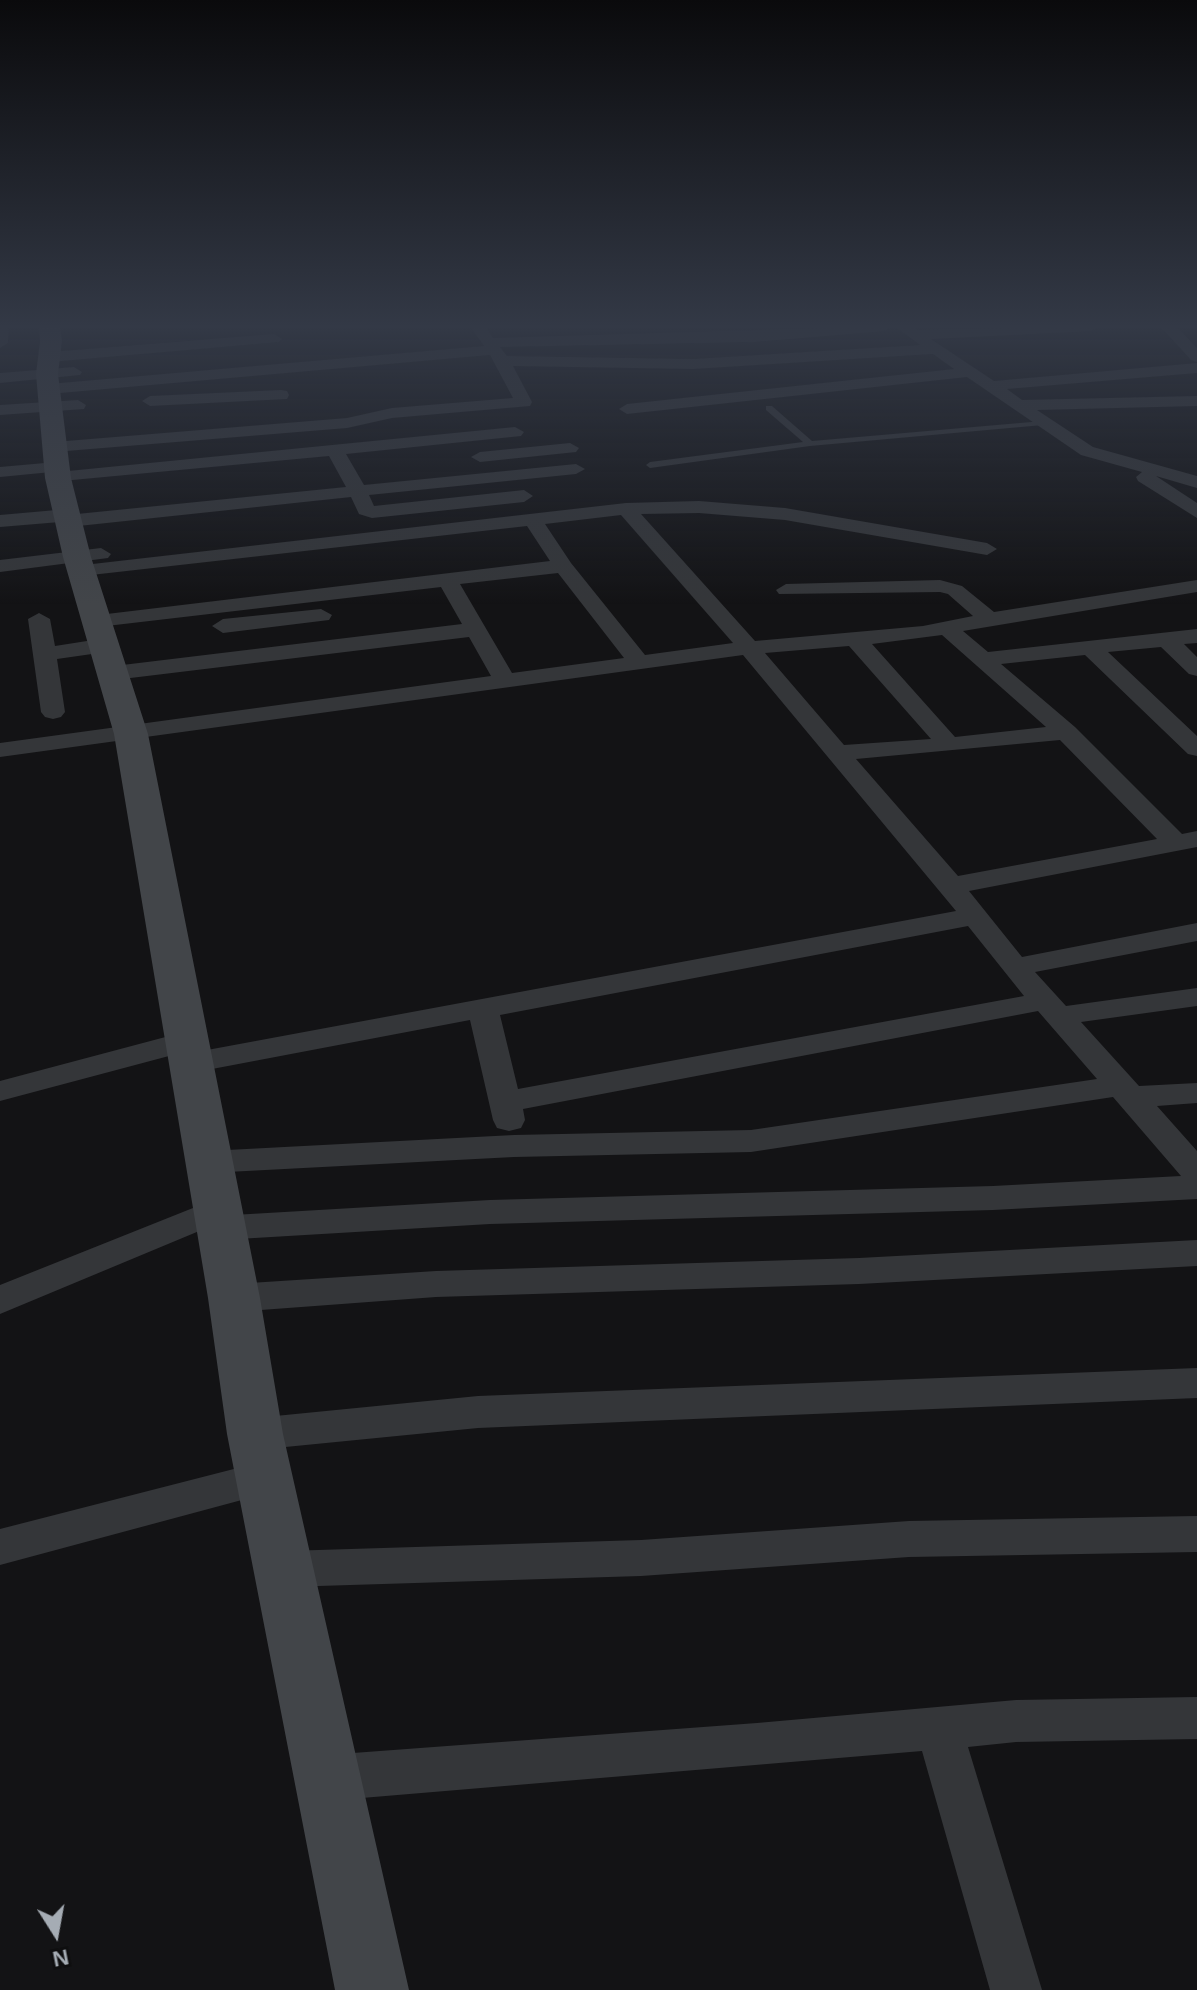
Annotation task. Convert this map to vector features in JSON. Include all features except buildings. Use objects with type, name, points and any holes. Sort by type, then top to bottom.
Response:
[{"type":"street","points":[[17,419],[61,442],[274,536],[278,548],[626,509],[744,508],[987,549]]},
{"type":"street","points":[[39,419],[61,442],[106,645],[131,734],[260,1456],[372,1990]]},
{"type":"street","points":[[0,521],[61,442],[83,419]]},
{"type":"street","points":[[0,566],[61,442],[106,419]]},
{"type":"street","points":[[0,472],[109,419]]},
{"type":"street","points":[[61,442],[132,419]]},
{"type":"street","points":[[283,429],[284,419]]},
{"type":"street","points":[[61,442],[204,435],[366,419]]},
{"type":"street","points":[[1037,419],[1087,451],[1197,482]]},
{"type":"street","points":[[61,442],[346,464],[515,432]]},
{"type":"street","points":[[61,442],[358,491],[576,469]]},
{"type":"street","points":[[468,458],[570,448]]},
{"type":"street","points":[[1116,459],[1197,512]]},
{"type":"street","points":[[346,464],[366,510],[372,512],[524,496]]},
{"type":"street","points":[[626,509],[749,648],[951,886],[1015,967],[1196,1173]]},
{"type":"street","points":[[533,520],[563,566],[639,663]]},
{"type":"street","points":[[106,645],[446,578],[563,566]]},
{"type":"street","points":[[446,578],[505,681]]},
{"type":"street","points":[[786,590],[940,586],[955,590],[989,619]]},
{"type":"street","points":[[0,750],[749,648],[948,629],[989,619],[1197,586]]},
{"type":"street","points":[[45,654],[321,615]]},
{"type":"street","points":[[39,619],[53,712]]},
{"type":"street","points":[[106,645],[477,629]]},
{"type":"street","points":[[948,629],[1186,841]]},
{"type":"street","points":[[984,659],[1197,636]]},
{"type":"street","points":[[856,640],[949,745]]},
{"type":"street","points":[[1168,641],[1197,669]]},
{"type":"street","points":[[1089,646],[1197,749]]},
{"type":"street","points":[[837,753],[1066,732]]},
{"type":"street","points":[[951,886],[1186,841]]},
{"type":"street","points":[[0,1091],[189,1052],[483,1009],[975,916]]},
{"type":"street","points":[[1015,967],[1197,932]]},
{"type":"street","points":[[506,1102],[1053,1008],[1197,997]]},
{"type":"street","points":[[483,1009],[514,1146]]},
{"type":"street","points":[[208,1162],[514,1146],[751,1141],[1124,1091],[1197,1093]]},
{"type":"street","points":[[0,1300],[220,1219],[993,1198],[1196,1173]]},
{"type":"street","points":[[234,1298],[436,1284],[859,1271],[1197,1253]]},
{"type":"street","points":[[0,1547],[260,1456],[522,1410],[1197,1383]]},
{"type":"street","points":[[286,1569],[627,1559],[909,1539],[1197,1534]]},
{"type":"street","points":[[326,1778],[1016,1721],[1197,1718]]},
{"type":"street","points":[[939,1729],[1016,1990]]},
{"type":"lane","points":[[781,419],[810,444]]},
{"type":"lane","points":[[650,465],[810,444],[1043,423]]}]
